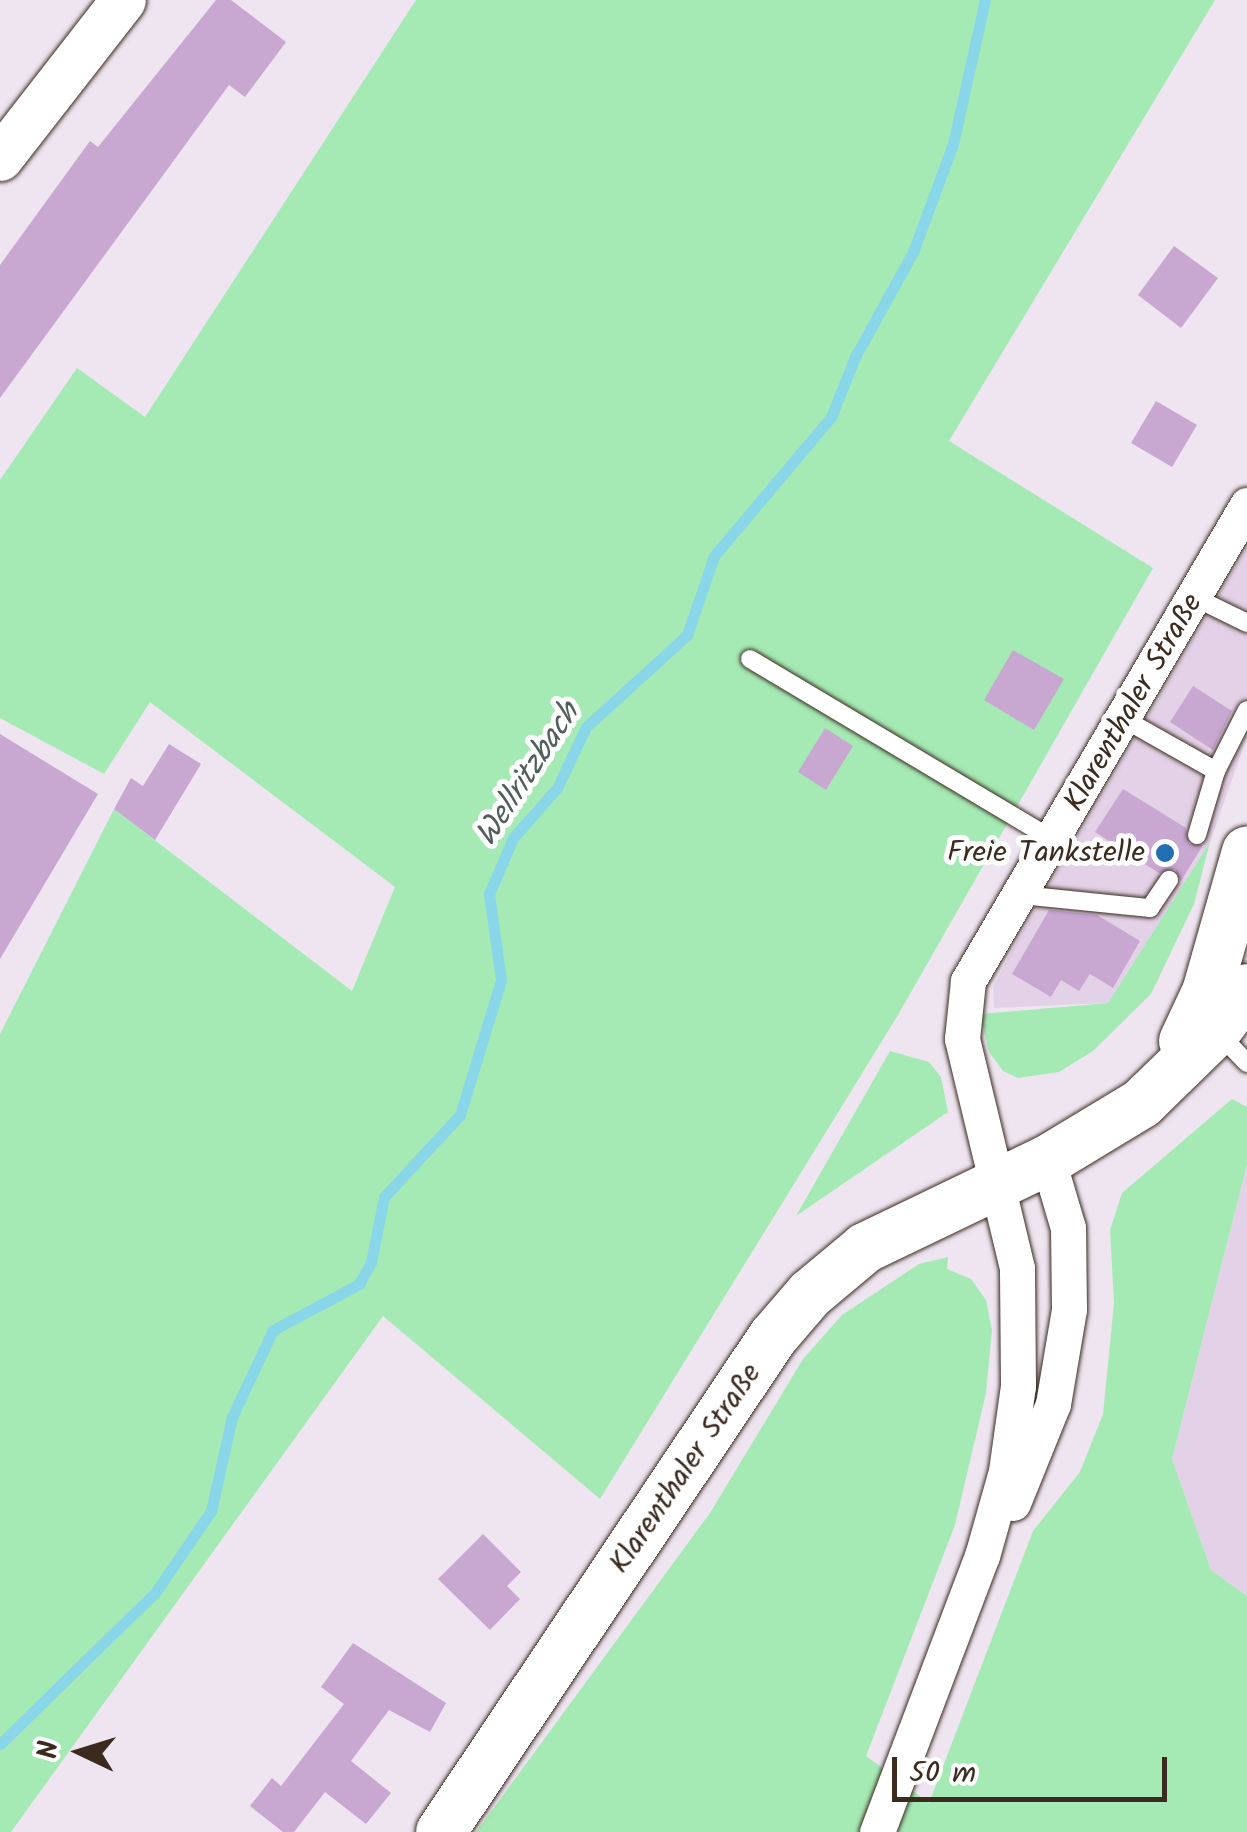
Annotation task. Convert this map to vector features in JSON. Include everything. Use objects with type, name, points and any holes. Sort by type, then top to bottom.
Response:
[{"type":"main road","name":"Klarenthaler Straße","points":[[1142,1103],[1207,992],[1247,852]]},
{"type":"main road","name":"Klarenthaler Straße","points":[[441,1832],[773,1338],[810,1294],[852,1256],[1048,1160],[1232,1047],[1247,989]]},
{"type":"street","points":[[0,158],[123,0]]},
{"type":"street","name":"Klarenthaler Straße","points":[[1001,1180],[964,1049],[968,981],[1054,841],[1247,505]]},
{"type":"street","points":[[982,1556],[1039,1450],[1064,1357],[1068,1228],[1048,1160]]},
{"type":"street","points":[[877,1832],[982,1556],[1006,1471],[1020,1354],[1017,1268],[1001,1180]]},
{"type":"lane","points":[[1194,597],[1247,623]]},
{"type":"lane","points":[[750,659],[1054,841]]},
{"type":"lane","points":[[1197,835],[1216,770],[1247,710]]},
{"type":"lane","points":[[1124,719],[1216,770]]},
{"type":"lane","points":[[1020,895],[1150,908],[1169,880]]},
{"type":"shaded area","points":[[1247,547],[1247,737],[1210,842],[1108,1003],[994,1008],[993,987],[1020,935]]},
{"type":"shaded area","points":[[1247,1165],[1247,1596],[1211,1570],[1172,1459]]},
{"type":"green space","points":[[416,0],[1215,0],[949,441],[1153,568],[898,1015],[600,1499],[383,1316],[11,1832],[0,1832],[0,1034],[114,809],[352,991],[395,887],[150,702],[104,774],[0,718],[0,480],[77,368],[145,417]]},
{"type":"green space","points":[[1210,842],[1194,904],[1151,994],[1093,1051],[1059,1072],[1018,1078],[1003,1071],[989,1052],[980,1014],[1108,1003]]},
{"type":"green space","points":[[890,1051],[929,1062],[941,1077],[948,1112],[796,1216]]},
{"type":"green space","points":[[1232,1099],[1247,1107],[1247,1165],[1172,1459],[1211,1570],[1247,1596],[1247,1832],[476,1832],[710,1513],[803,1359],[842,1315],[919,1264],[948,1257],[947,1269],[971,1279],[986,1300],[992,1330],[986,1393],[955,1525],[866,1756],[929,1803],[1033,1531],[1080,1472],[1103,1414],[1114,1303],[1110,1230],[1122,1193]]},
{"type":"building","points":[[216,0],[231,0],[286,42],[245,97],[229,85],[0,398],[0,265],[90,141],[98,147]]},
{"type":"building","points":[[1174,246],[1218,278],[1181,328],[1138,295]]},
{"type":"building","points":[[1156,401],[1197,425],[1172,467],[1131,443]]},
{"type":"building","points":[[1013,650],[1064,679],[1034,730],[984,700]]},
{"type":"building","points":[[1193,686],[1232,711],[1213,750],[1170,722]]},
{"type":"building","points":[[825,728],[853,746],[826,790],[798,772]]},
{"type":"building","points":[[0,734],[98,794],[0,959]]},
{"type":"building","points":[[169,744],[201,764],[155,840],[114,809],[131,778],[143,786]]},
{"type":"building","points":[[1123,789],[1186,828],[1189,844],[1203,845],[1181,881],[1175,869],[1159,873],[1095,832]]},
{"type":"building","points":[[1049,910],[1097,915],[1140,941],[1113,988],[1090,974],[1079,991],[1061,980],[1051,997],[1012,974]]},
{"type":"building","points":[[483,1534],[521,1572],[507,1586],[520,1599],[490,1630],[438,1579]]},
{"type":"building","points":[[353,1643],[446,1703],[430,1732],[389,1710],[351,1761],[391,1793],[366,1824],[325,1792],[294,1832],[283,1832],[250,1806],[272,1778],[281,1786],[344,1704],[321,1687]]},
{"type":"waterway","name":"Wellritzbach","points":[[0,1744],[155,1593],[211,1511],[232,1417],[273,1330],[359,1284],[371,1262],[384,1197],[460,1115],[501,980],[489,894],[513,838],[557,788],[586,727],[687,635],[714,556],[831,417],[855,357],[913,252],[953,144],[985,0]]},
{"type":"place","name":"Freie Tankstelle","points":[[1165,853]]}]
